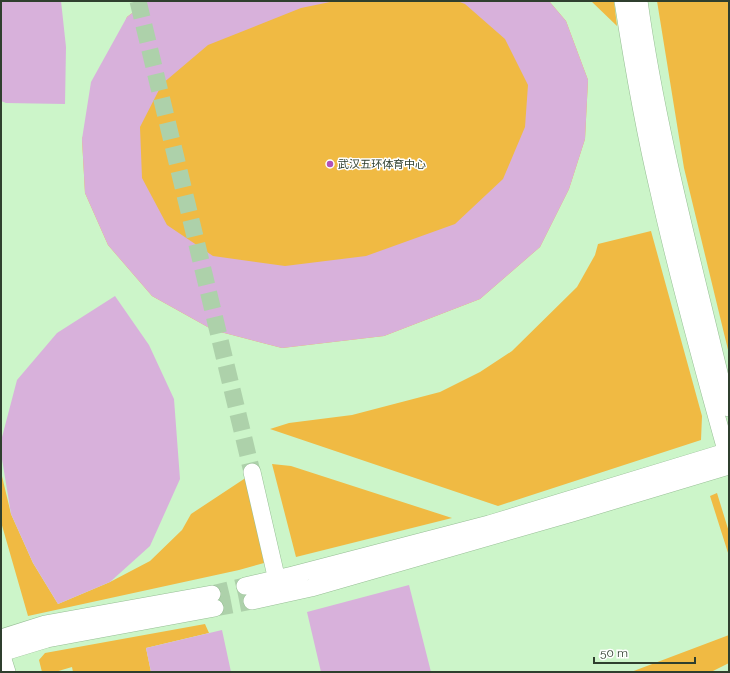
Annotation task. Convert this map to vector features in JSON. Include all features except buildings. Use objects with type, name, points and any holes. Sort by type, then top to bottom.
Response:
[{"type":"street","points":[[249,594],[489,524],[728,458],[681,283],[658,190],[623,1]]},
{"type":"street","points":[[639,1],[644,39],[666,153],[729,408]]},
{"type":"street","points":[[252,472],[279,586]]},
{"type":"street","points":[[1,638],[45,624],[213,601],[47,639],[1,653],[7,672]]},
{"type":"shaded area","name":"武汉五环体育中心","points":[[148,1],[549,1],[566,21],[588,80],[585,139],[569,189],[540,247],[480,299],[384,336],[282,348],[213,330],[152,296],[108,245],[85,193],[82,139],[127,17]]},
{"type":"shaded area","points":[[591,1],[614,1],[617,26]]},
{"type":"shaded area","points":[[657,1],[729,1],[729,354],[684,168]]},
{"type":"shaded area","points":[[651,231],[702,416],[701,440],[498,506],[270,429],[289,423],[352,415],[440,392],[480,372],[512,351],[577,287],[595,255],[598,244]]},
{"type":"shaded area","points":[[272,464],[291,466],[452,518],[296,557]]},
{"type":"shaded area","points":[[1,472],[11,514],[33,563],[58,604],[110,582],[150,561],[182,530],[191,514],[247,477],[264,563],[239,570],[28,616],[1,522]]},
{"type":"shaded area","points":[[717,493],[729,532],[729,556],[710,496]]},
{"type":"shaded area","points":[[205,624],[209,633],[146,648],[151,672],[73,672],[72,667],[55,672],[42,672],[39,660],[45,653]]},
{"type":"shaded area","points":[[729,635],[729,663],[711,672],[631,672]]},
{"type":"tunnel","points":[[138,1],[252,472]]},
{"type":"tunnel","points":[[212,594],[245,586]]},
{"type":"tunnel","points":[[215,608],[252,601]]},
{"type":"place","name":"武汉五环体育中心","points":[[330,164]]}]
